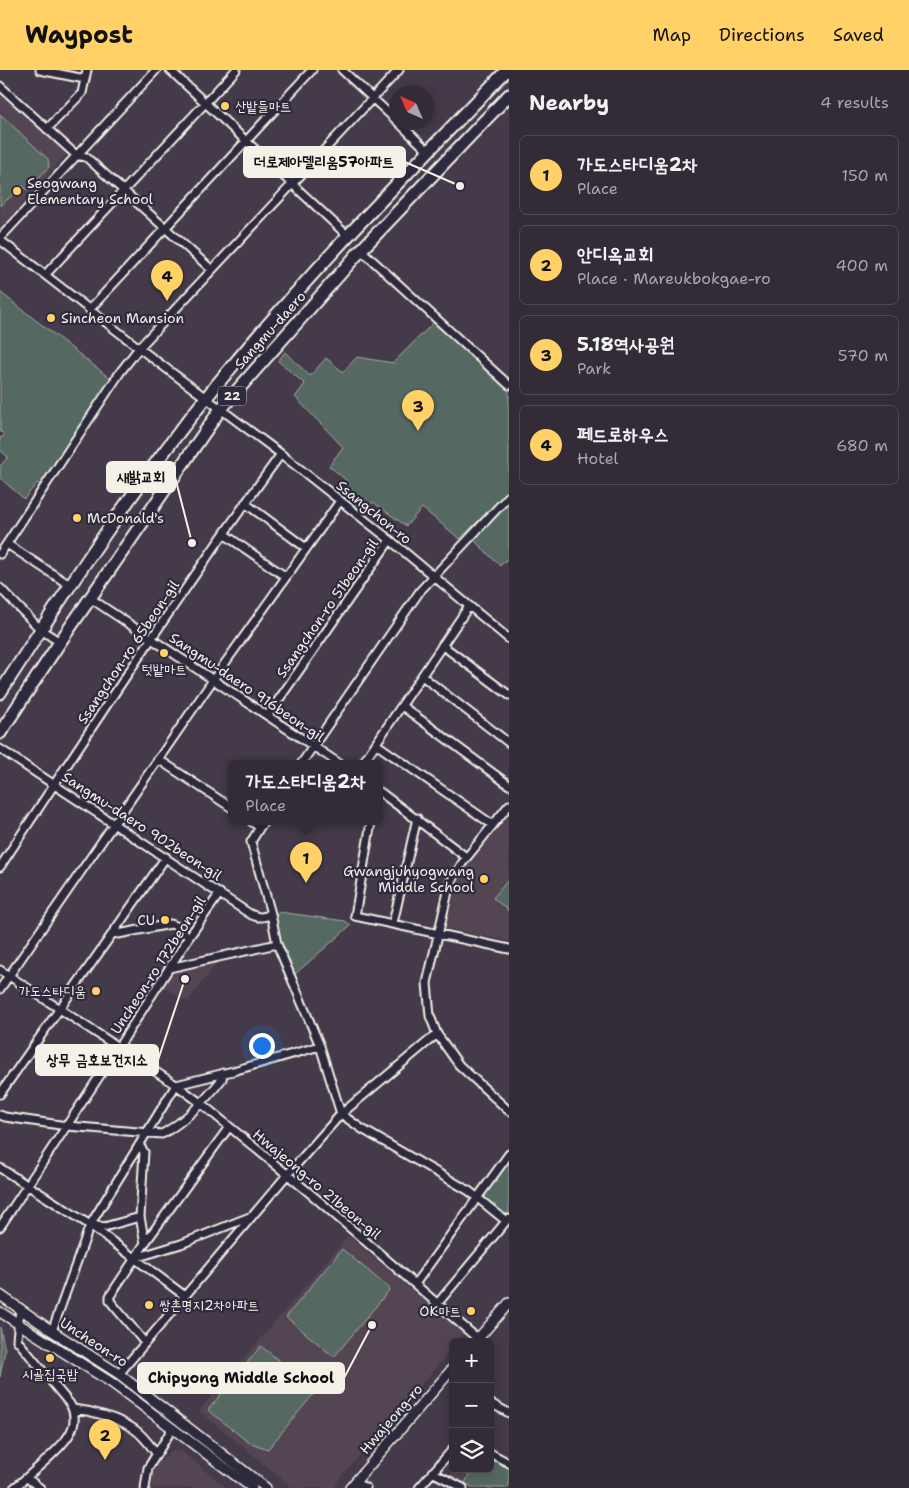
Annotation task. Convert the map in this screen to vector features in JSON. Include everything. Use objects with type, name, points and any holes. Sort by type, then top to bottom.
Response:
[{"type":"main road","name":"Sangmu-daero","points":[[0,693],[140,485],[206,398],[284,307],[348,237],[507,70]]},
{"type":"main road","name":"Sangmu-daero","points":[[0,733],[60,642],[220,410],[361,250],[509,95]]},
{"type":"street","points":[[40,70],[85,79]]},
{"type":"street","points":[[47,129],[82,93],[86,70]]},
{"type":"street","points":[[0,239],[156,70]]},
{"type":"street","points":[[170,70],[348,237]]},
{"type":"street","points":[[46,274],[236,70]]},
{"type":"street","points":[[90,309],[312,70]]},
{"type":"street","points":[[342,70],[389,114]]},
{"type":"street","points":[[0,554],[121,371],[139,348],[399,70]]},
{"type":"street","points":[[0,86],[76,155],[86,157],[212,270]]},
{"type":"street","points":[[406,130],[428,151]]},
{"type":"street","name":"Ssangchon-ro","points":[[0,239],[139,348],[340,500],[509,639]]},
{"type":"street","points":[[361,250],[509,385]]},
{"type":"street","name":"Ssangchon-ro 65beon-gil","points":[[0,867],[152,639],[281,454]]},
{"type":"street","points":[[304,760],[420,591],[509,496]]},
{"type":"street","points":[[0,989],[158,759],[340,500]]},
{"type":"street","points":[[245,504],[306,548]]},
{"type":"street","points":[[224,534],[286,577]]},
{"type":"street","name":"Ssangchon-ro 51beon-gil","points":[[268,716],[390,540]]},
{"type":"street","points":[[7,544],[71,586]]},
{"type":"street","points":[[0,588],[41,630],[60,642]]},
{"type":"street","name":"Sangmu-daero 916beon-gil","points":[[90,598],[334,760]]},
{"type":"street","points":[[365,760],[469,606]]},
{"type":"street","points":[[442,646],[509,695]]},
{"type":"street","points":[[422,676],[509,743]]},
{"type":"street","points":[[402,706],[509,786]]},
{"type":"street","points":[[376,744],[492,825]]},
{"type":"street","name":"Sangmu-daero 902beon-gil","points":[[0,748],[256,917],[264,918],[270,914]]},
{"type":"street","points":[[158,759],[228,805]]},
{"type":"street","points":[[383,794],[466,857]]},
{"type":"street","points":[[509,805],[466,857],[450,883],[427,983],[430,1016],[438,1034],[459,1065],[509,1111]]},
{"type":"street","points":[[393,923],[417,818]]},
{"type":"street","points":[[262,825],[251,842],[277,944],[320,1046],[342,1114],[362,1129],[478,1197],[508,1220],[438,1303]]},
{"type":"street","points":[[370,825],[355,916],[509,949]]},
{"type":"street","points":[[0,1094],[166,857]]},
{"type":"street","name":"Uncheon-ro 172beon-gil","points":[[0,1226],[189,937],[220,893]]},
{"type":"street","points":[[113,932],[118,934],[171,924],[189,937]]},
{"type":"street","points":[[169,968],[277,944]]},
{"type":"street","name":"Hwajeong-ro 21beon-gil","points":[[0,970],[202,1104],[416,1284],[475,1338]]},
{"type":"street","points":[[119,1374],[287,1175],[342,1114],[438,1034]]},
{"type":"street","points":[[52,1331],[90,1225],[176,1085],[320,1046]]},
{"type":"street","points":[[0,1115],[67,1126],[162,1134],[174,1127],[202,1104],[222,1079],[223,1073]]},
{"type":"street","points":[[145,1343],[110,1301],[110,1296],[145,1243],[229,1127]]},
{"type":"street","points":[[139,1145],[144,1152],[140,1217],[145,1243]]},
{"type":"street","points":[[416,1284],[509,1154]]},
{"type":"street","points":[[0,1168],[90,1225],[185,1296]]},
{"type":"street","points":[[135,1258],[181,1244],[254,1215]]},
{"type":"street","points":[[90,1225],[104,1227],[140,1217]]},
{"type":"street","name":"Uncheon-ro","points":[[0,1295],[119,1374],[266,1488]]},
{"type":"street","points":[[479,1338],[509,1303]]},
{"type":"street","points":[[14,1488],[64,1443],[70,1435],[75,1419],[73,1409],[17,1340],[20,1308]]},
{"type":"street","name":"Uncheon-ro","points":[[0,1312],[112,1383],[252,1488]]},
{"type":"street","name":"Hwajeong-ro","points":[[352,1485],[449,1375]]},
{"type":"street","points":[[494,1405],[509,1413]]},
{"type":"street","points":[[73,1409],[85,1410],[126,1425],[138,1433],[156,1453]]},
{"type":"street","points":[[145,1488],[148,1468],[172,1429]]},
{"type":"street","points":[[419,1488],[449,1453]]},
{"type":"street","points":[[494,1455],[509,1463]]},
{"type":"street","points":[[432,1472],[463,1488]]},
{"type":"street","points":[[27,1478],[40,1488]]},
{"type":"street","points":[[352,1485],[366,1488]]},
{"type":"shaded area","name":"Seogwang Elementary School","points":[[0,91],[67,153],[0,229]]},
{"type":"shaded area","name":"Gwangjuhyogwang Middle School","points":[[509,812],[509,941],[445,928],[460,874]]},
{"type":"shaded area","points":[[222,957],[187,1002],[161,985],[170,971]]},
{"type":"shaded area","points":[[348,1236],[464,1334],[461,1338],[449,1338],[449,1353],[339,1479],[335,1488],[291,1488],[199,1411]]},
{"type":"shaded area","points":[[172,1451],[182,1451],[226,1488],[149,1488],[150,1479],[159,1462]]},
{"type":"shaded area","points":[[452,1473],[470,1473],[465,1483],[451,1477]]},
{"type":"green space","points":[[0,114],[48,159],[49,167],[27,190],[23,186],[0,206]]},
{"type":"green space","points":[[0,292],[111,379],[41,486],[37,483],[24,499],[0,478],[0,466],[8,457],[0,450],[0,438],[5,435],[0,431]]},
{"type":"green space","points":[[435,321],[509,389],[509,557],[500,566],[473,539],[489,521],[483,516],[460,539],[422,508],[406,526],[373,502],[363,514],[344,499],[346,480],[329,466],[343,447],[295,397],[305,384],[278,361],[285,352],[310,376],[326,358],[343,372],[357,357],[393,363]]},
{"type":"green space","points":[[509,879],[509,911],[493,898]]},
{"type":"green space","points":[[279,912],[345,921],[351,925],[294,975],[281,947],[274,916]]},
{"type":"green space","points":[[509,1161],[509,1214],[505,1214],[485,1198],[485,1193]]},
{"type":"green space","points":[[342,1249],[390,1289],[334,1357],[286,1317]]},
{"type":"green space","points":[[0,1327],[5,1350],[0,1377]]},
{"type":"green space","points":[[261,1346],[316,1391],[268,1449],[248,1442],[208,1410]]},
{"type":"green space","points":[[494,1460],[509,1467],[508,1488],[474,1488],[465,1483],[470,1473],[494,1473]]},
{"type":"place","name":"산밭들마트","points":[[225,106]]},
{"type":"place","name":"더로제아델리움57아파트","points":[[460,186]]},
{"type":"place","name":"Seogwang Elementary School","points":[[17,191]]},
{"type":"place","name":"페드로하우스","points":[[167,301]]},
{"type":"place","name":"Sincheon Mansion","points":[[51,318]]},
{"type":"place","name":"5.18역사공원","points":[[418,431]]},
{"type":"place","name":"McDonald's","points":[[77,518]]},
{"type":"place","name":"새밝교회","points":[[192,543]]},
{"type":"place","name":"텃밭마트","points":[[164,653]]},
{"type":"place","name":"Gwangjuhyogwang Middle School","points":[[484,879]]},
{"type":"place","name":"가도스타디움2차","points":[[306,883]]},
{"type":"place","name":"CU","points":[[165,920]]},
{"type":"place","name":"상무 금호보건지소","points":[[185,979]]},
{"type":"place","name":"가도스타디움","points":[[96,991]]},
{"type":"place","name":"쌍촌명지2차아파트","points":[[149,1305]]},
{"type":"place","name":"OK마트","points":[[471,1311]]},
{"type":"place","name":"Chipyong Middle School","points":[[372,1325]]},
{"type":"place","name":"시골집국밥","points":[[50,1358]]},
{"type":"place","name":"안디옥교회","points":[[105,1460]]}]
